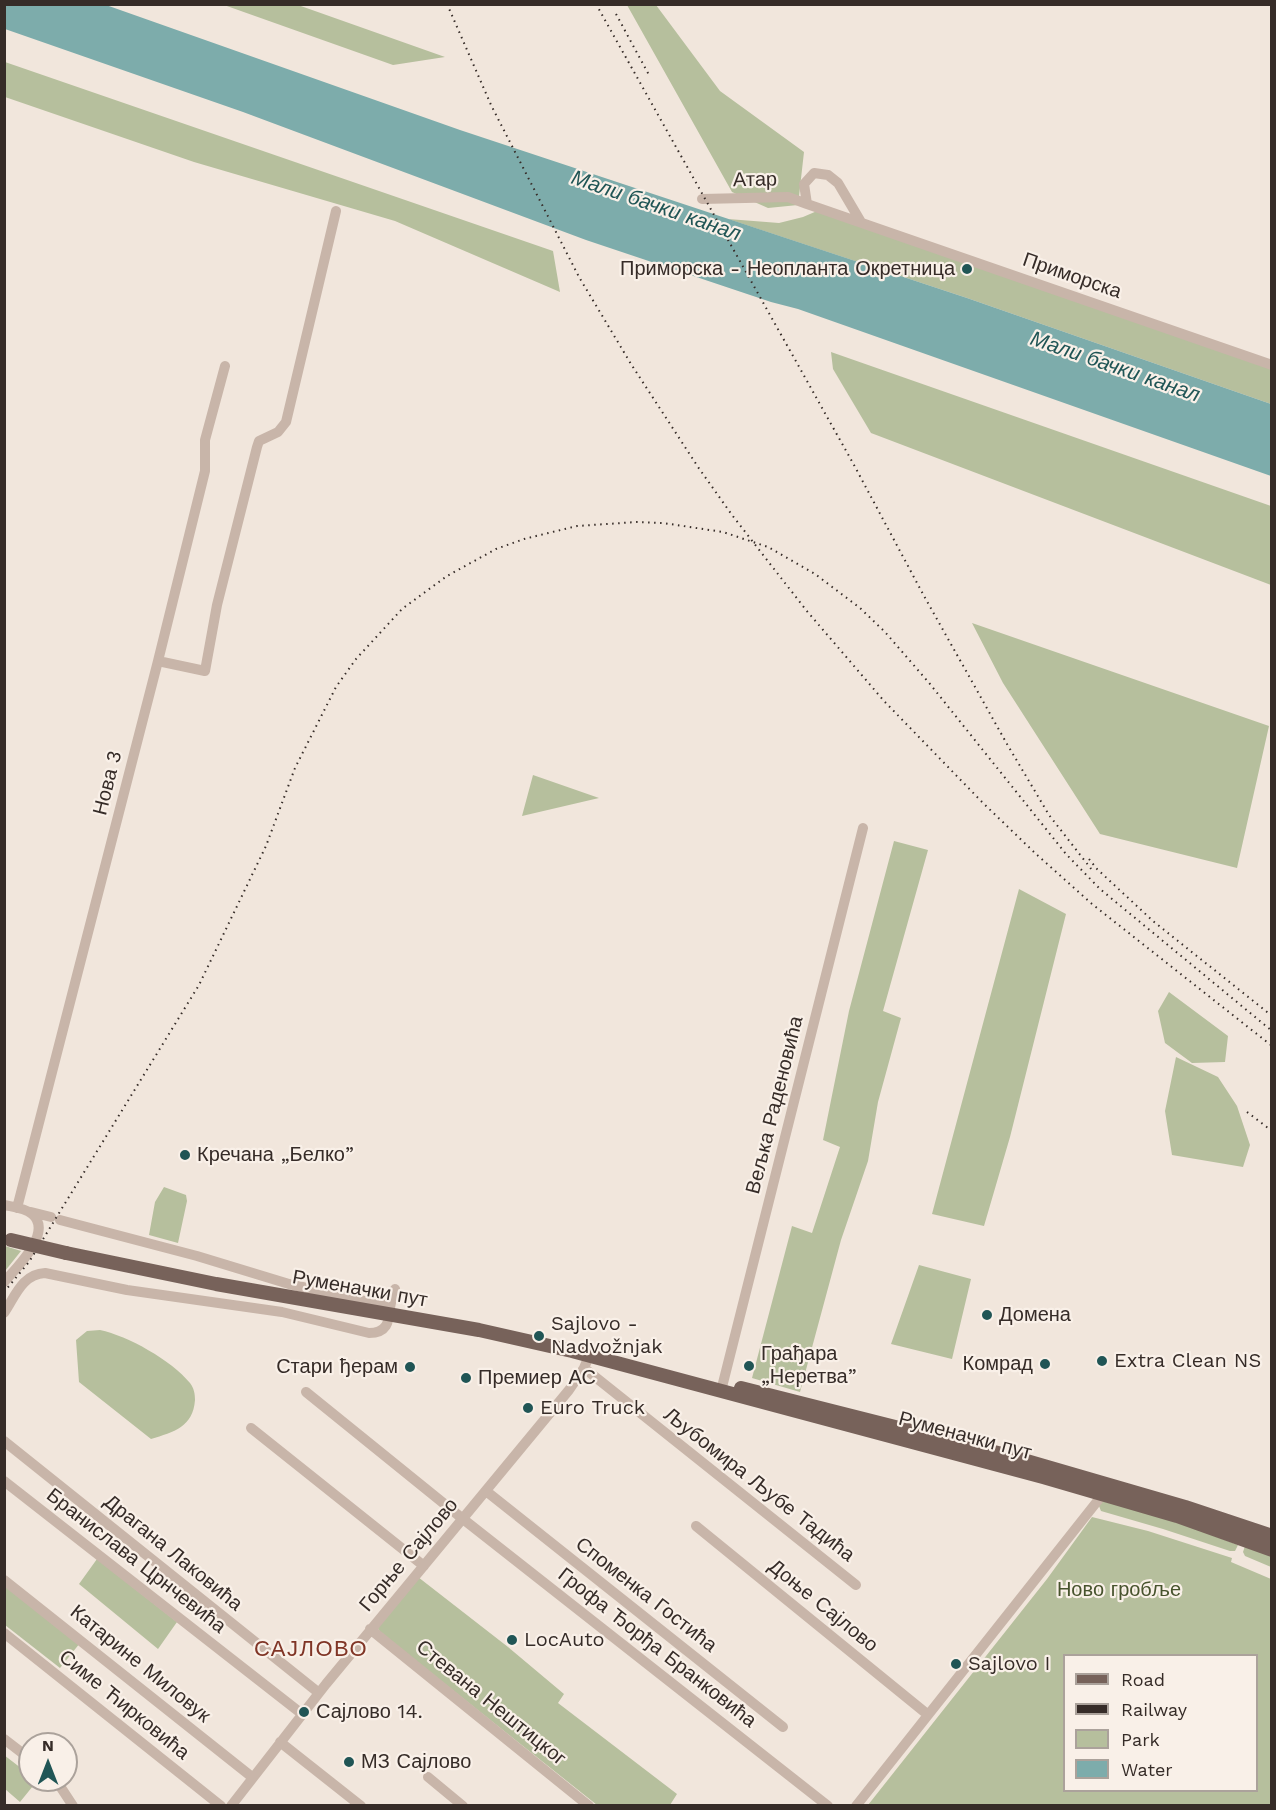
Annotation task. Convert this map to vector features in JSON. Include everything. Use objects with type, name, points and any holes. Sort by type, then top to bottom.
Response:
[{"type":"main road","name":"Руменачки пут","points":[[8,1239],[216,1284],[479,1330],[587,1362],[645,1370],[722,1387],[1103,1494],[1215,1528],[1272,1550]]},
{"type":"main road","name":"Руменачки пут","points":[[760,1397],[1006,1455],[1175,1504],[1272,1536]]},
{"type":"street","points":[[807,204],[804,184],[814,173],[828,175],[838,183],[861,222]]},
{"type":"street","name":"Атар","points":[[702,199],[789,197],[807,204]]},
{"type":"street","name":"Приморска","points":[[807,204],[1272,365]]},
{"type":"street","points":[[158,661],[206,671],[217,605],[257,447],[259,441],[272,436],[286,422],[336,210]]},
{"type":"street","name":"Нова 3","points":[[22,1210],[205,471],[205,440],[225,366]]},
{"type":"street","name":"Вељка Раденовића","points":[[722,1387],[863,828]]},
{"type":"street","points":[[4,1204],[197,1256],[289,1284],[386,1306],[395,1289],[388,1324],[380,1332],[369,1333],[282,1312],[128,1290],[45,1273],[34,1275],[25,1281],[4,1314]]},
{"type":"street","points":[[4,1282],[31,1249],[39,1231],[37,1220],[22,1210]]},
{"type":"street","name":"Горње Сајлово","points":[[230,1805],[370,1629],[569,1390],[587,1362]]},
{"type":"street","name":"Љубомира Љубе Тадића","points":[[587,1362],[856,1585]]},
{"type":"street","name":"Грофа Ђорђа Бранковића","points":[[306,1392],[463,1519],[828,1806]]},
{"type":"street","points":[[251,1428],[424,1566]]},
{"type":"street","name":"Драгана Лаковића","points":[[4,1441],[319,1693]]},
{"type":"street","name":"Бранислава Црнчевића","points":[[4,1481],[302,1714]]},
{"type":"street","name":"Споменка Гостића","points":[[486,1491],[783,1726]]},
{"type":"street","points":[[856,1806],[1103,1494]]},
{"type":"street","name":"Доње Сајлово","points":[[696,1526],[927,1714]]},
{"type":"street","name":"Катарине Миловук","points":[[4,1580],[252,1778]]},
{"type":"street","name":"Стевана Нештицког","points":[[370,1629],[590,1806]]},
{"type":"street","name":"Симе Ћирковића","points":[[4,1633],[230,1805]]},
{"type":"street","points":[[4,1739],[18,1750]]},
{"type":"street","points":[[280,1742],[361,1806]]},
{"type":"street","points":[[428,1777],[463,1806]]},
{"type":"street","points":[[64,1792],[73,1806]]},
{"type":"green space","points":[[224,5],[298,5],[445,57],[393,65]]},
{"type":"green space","points":[[627,5],[656,5],[720,91],[804,152],[798,205],[768,208],[732,192]]},
{"type":"green space","points":[[5,62],[553,251],[560,292],[395,221],[194,162],[5,97]]},
{"type":"green space","points":[[817,211],[1271,369],[1271,404],[967,298],[728,219],[779,223]]},
{"type":"green space","points":[[831,352],[1271,506],[1271,585],[871,433],[833,369]]},
{"type":"green space","points":[[972,623],[1269,726],[1237,868],[1100,834],[1003,683]]},
{"type":"green space","points":[[533,775],[599,798],[522,816]]},
{"type":"green space","points":[[894,841],[928,850],[883,1011],[901,1018],[878,1102],[868,1161],[841,1240],[800,1392],[752,1378],[792,1226],[812,1233],[840,1147],[823,1140],[849,1011]]},
{"type":"green space","points":[[1019,889],[1066,914],[1010,1137],[984,1226],[932,1214]]},
{"type":"green space","points":[[1169,992],[1228,1036],[1225,1062],[1192,1063],[1165,1043],[1158,1011]]},
{"type":"green space","points":[[1176,1057],[1218,1077],[1237,1106],[1250,1145],[1243,1167],[1172,1155],[1165,1111]]},
{"type":"green space","points":[[164,1187],[186,1195],[187,1201],[178,1243],[149,1235],[155,1202]]},
{"type":"green space","points":[[4,1246],[21,1251],[5,1271]]},
{"type":"green space","points":[[919,1265],[971,1279],[952,1359],[891,1344]]},
{"type":"green space","points":[[100,1330],[148,1350],[172,1366],[190,1383],[195,1400],[191,1416],[181,1427],[151,1439],[79,1382],[76,1340],[87,1331]]},
{"type":"green space","points":[[1102,1501],[1157,1514],[1238,1545],[1235,1551],[1230,1551],[1101,1511],[1099,1506]]},
{"type":"green space","name":"Ново гробље","points":[[1092,1517],[1148,1531],[1232,1558],[1231,1562],[1271,1579],[1271,1805],[868,1805],[1047,1579]]},
{"type":"green space","points":[[1245,1546],[1271,1554],[1271,1567],[1245,1556],[1243,1552]]},
{"type":"green space","points":[[97,1559],[177,1622],[158,1649],[79,1584]]},
{"type":"green space","points":[[418,1577],[564,1694],[558,1703],[677,1794],[670,1805],[597,1805],[381,1633],[378,1629],[379,1624]]},
{"type":"green space","points":[[4,1583],[80,1643],[60,1668],[5,1625]]},
{"type":"green space","points":[[4,1755],[18,1766],[18,1792],[28,1792],[20,1802],[5,1789]]},
{"type":"water","name":"Мали бачки канал","points":[[5,4],[106,5],[460,130],[967,298],[1271,404],[1271,476],[798,309],[586,240],[243,112],[5,29]]},
{"type":"railway","points":[[447,4],[491,105],[579,277],[631,364],[698,467],[806,610],[884,701],[1036,854],[1092,904],[1272,1046]]},
{"type":"railway","points":[[596,4],[1007,744],[1049,815],[1092,870]]},
{"type":"railway","points":[[616,14],[649,75]]},
{"type":"railway","points":[[4,1292],[29,1262],[199,985],[266,846],[295,768],[336,687],[356,659],[402,609],[447,576],[496,549],[524,539],[577,526],[637,522],[663,523],[723,532],[768,547],[815,574],[860,608],[885,632],[930,684],[1066,854],[1100,889],[1272,1031]]},
{"type":"railway","points":[[1089,859],[1153,921],[1272,1016]]},
{"type":"railway","points":[[1247,1112],[1272,1131]]},
{"type":"place","name":"Приморска - Неопланта Окретница","points":[[967,269]]},
{"type":"place","name":"Кречана „Белко”","points":[[185,1155]]},
{"type":"place","name":"Домена","points":[[987,1315]]},
{"type":"place","name":"Sajlovo - Nadvožnjak","points":[[539,1336]]},
{"type":"place","name":"Extra Clean NS","points":[[1102,1361]]},
{"type":"place","name":"Комрад","points":[[1045,1364]]},
{"type":"place","name":"Грађара „Неретва”","points":[[749,1366]]},
{"type":"place","name":"Стари ђерам","points":[[410,1367]]},
{"type":"place","name":"Премиер АС","points":[[466,1378]]},
{"type":"place","name":"Euro Truck","points":[[528,1408]]},
{"type":"place","name":"LocAuto","points":[[512,1640]]},
{"type":"place","name":"Sajlovo I","points":[[956,1664]]},
{"type":"place","name":"Сајлово 14.","points":[[304,1712]]},
{"type":"place","name":"МЗ Сајлово","points":[[349,1762]]},
{"type":"district","name":"САЈЛОВО","points":[[311,1650]]}]
